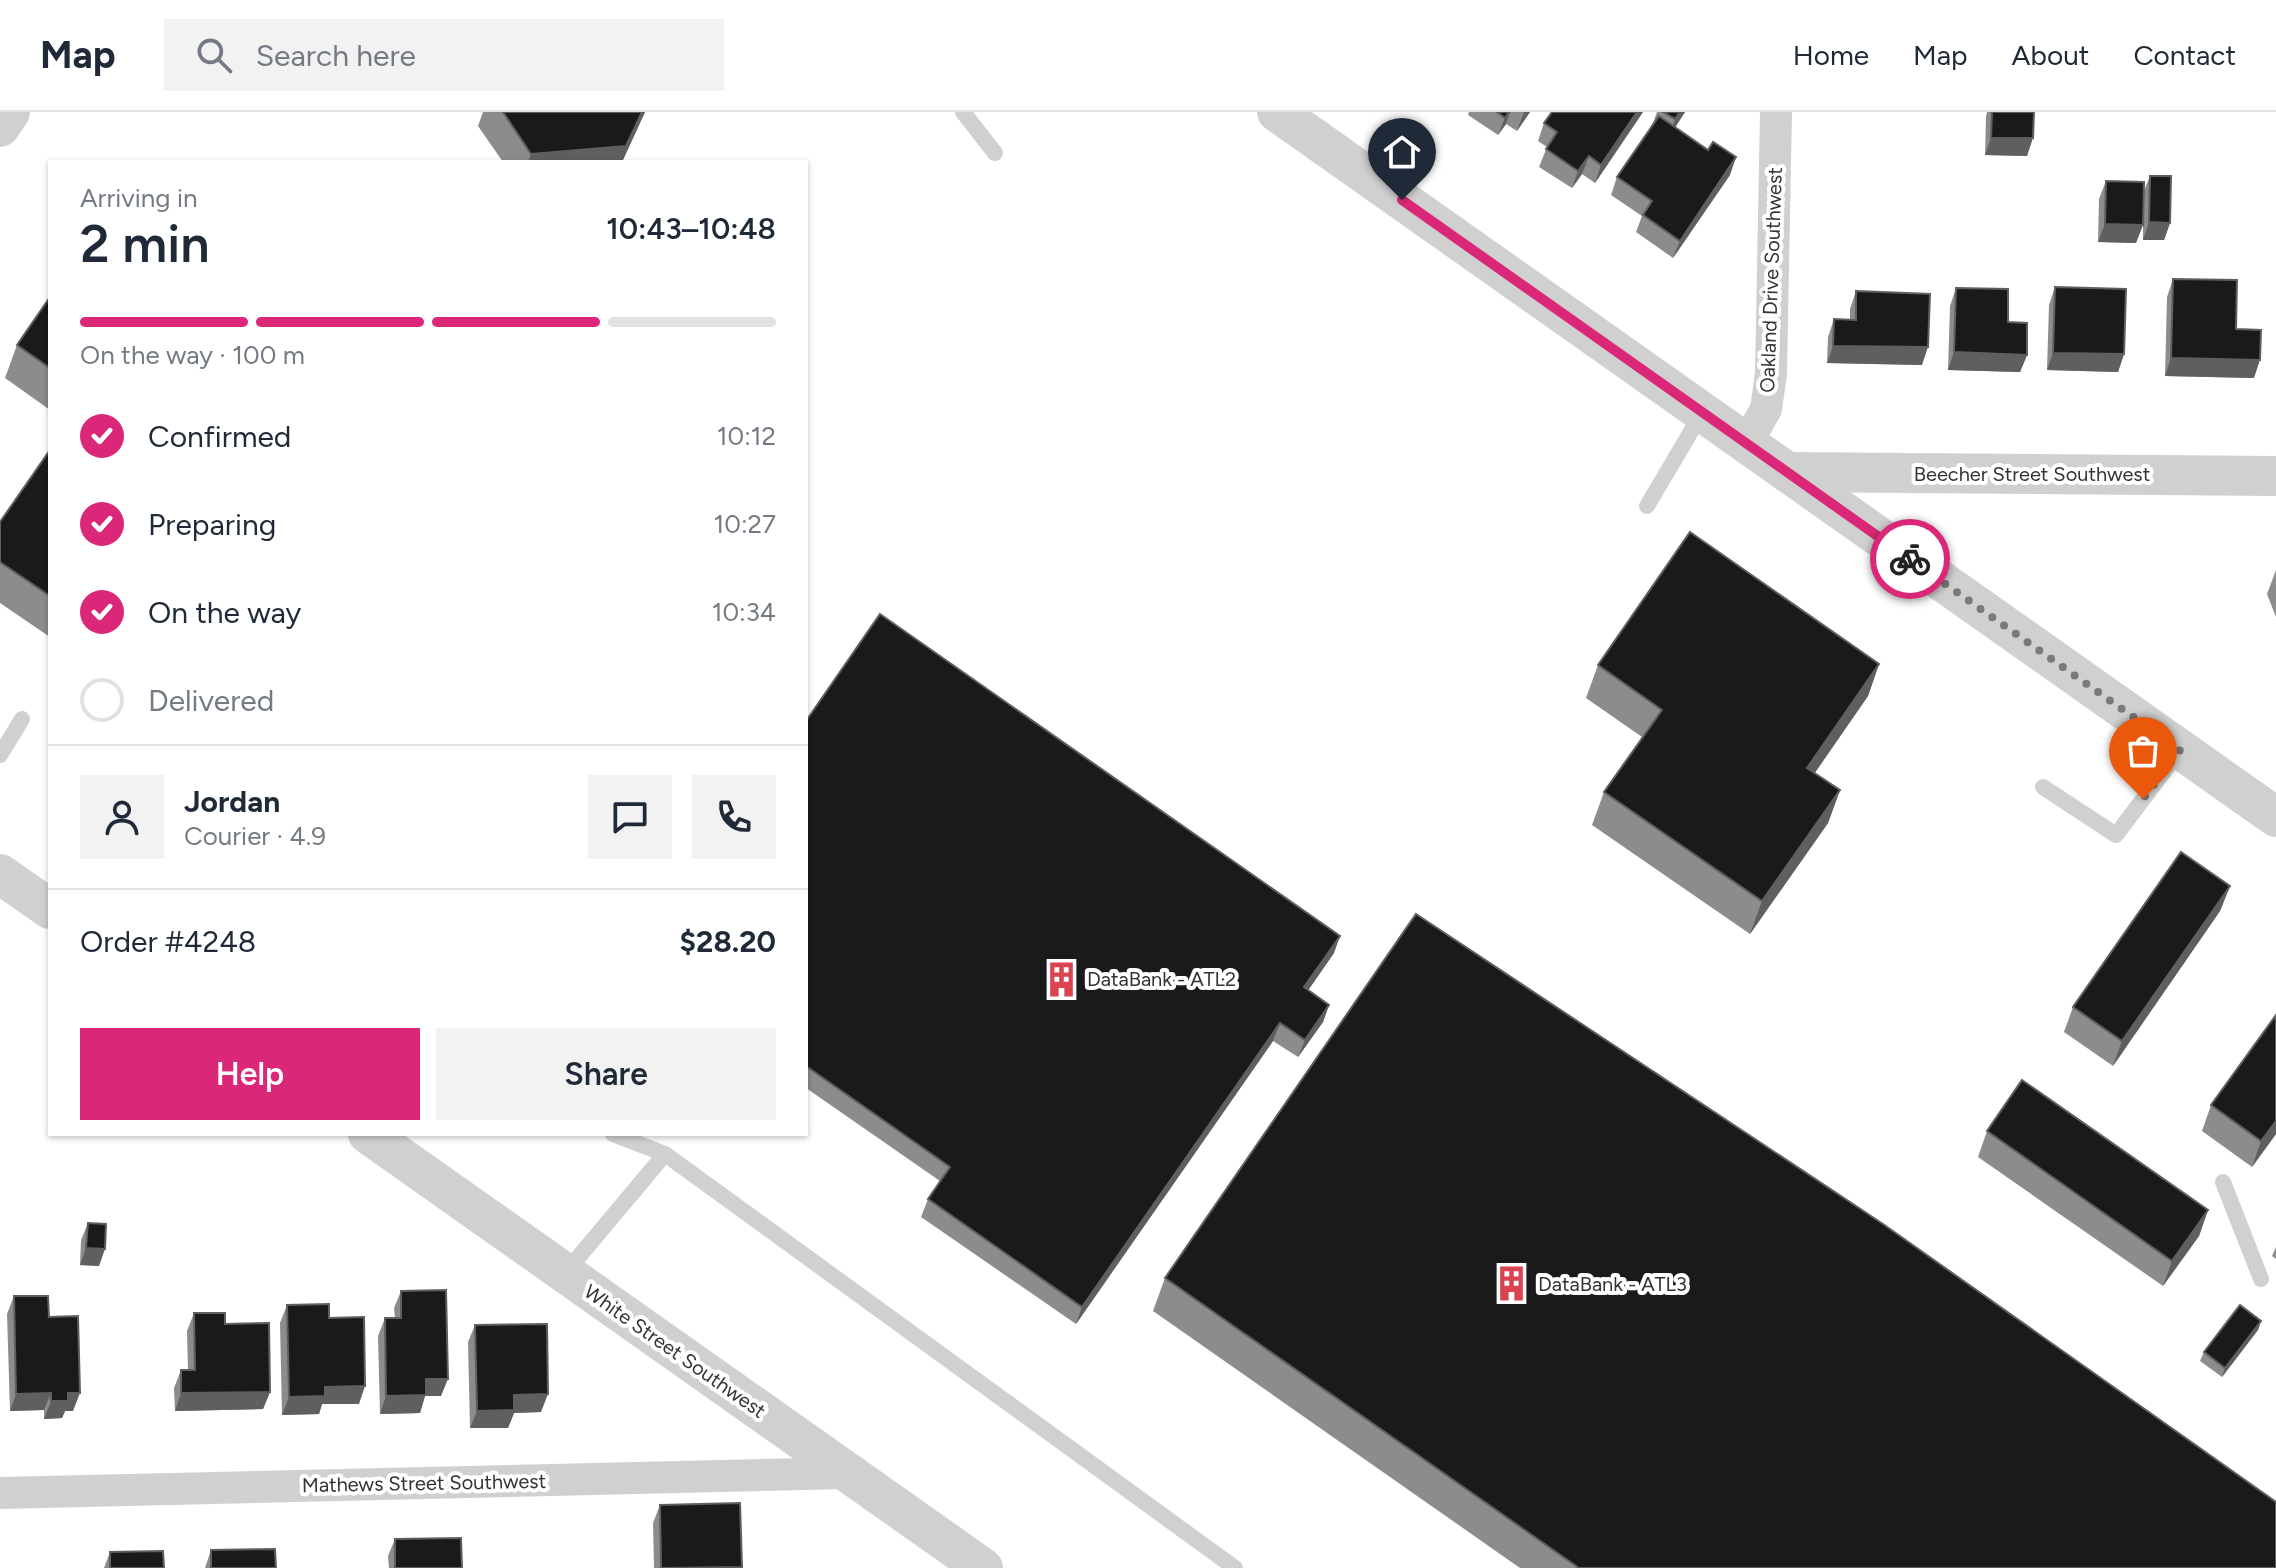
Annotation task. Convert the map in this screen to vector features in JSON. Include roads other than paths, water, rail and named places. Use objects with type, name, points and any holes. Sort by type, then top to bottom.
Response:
[{"type":"street","points":[[0,127],[10,112]]},
{"type":"street","points":[[1277,112],[2276,817]]},
{"type":"street","name":"Oakland Drive Southwest","points":[[1747,443],[1766,409],[1771,374],[1776,112]]},
{"type":"street","name":"Beecher Street Southwest","points":[[1787,472],[2276,476]]},
{"type":"street","points":[[0,874],[48,908]]},
{"type":"street","name":"White Street Southwest","points":[[371,1136],[983,1568]]},
{"type":"street","name":"Mathews Street Southwest","points":[[0,1493],[847,1473]]},
{"type":"lane","points":[[963,112],[995,153]]},
{"type":"lane","points":[[1647,506],[1703,412]]},
{"type":"lane","points":[[0,755],[22,719]]},
{"type":"lane","points":[[2043,787],[2116,835],[2180,750]]},
{"type":"lane","points":[[618,1136],[665,1154],[1235,1568]]},
{"type":"lane","points":[[565,1273],[665,1154]]},
{"type":"lane","points":[[2223,1182],[2261,1279]]},
{"type":"place","name":"DataBank - ATL2","points":[[1061,979]]},
{"type":"place","name":"DataBank - ATL3","points":[[1512,1284]]}]
